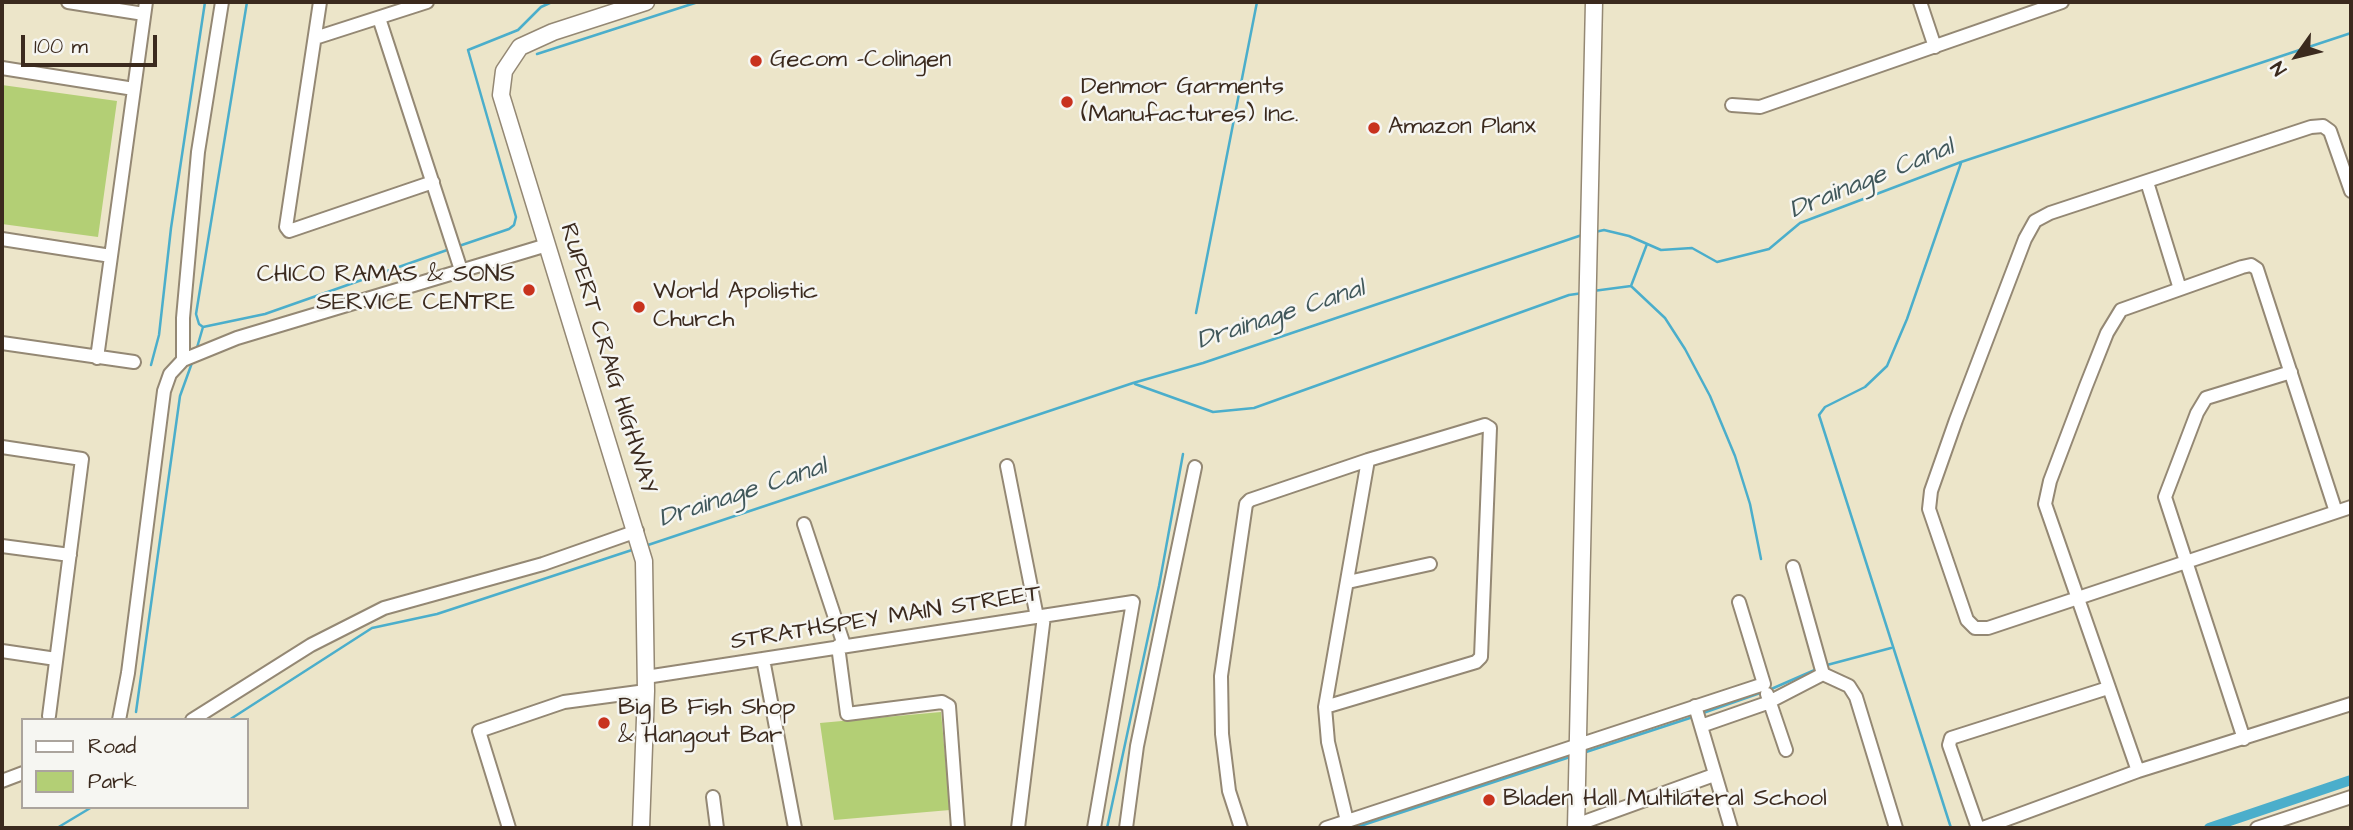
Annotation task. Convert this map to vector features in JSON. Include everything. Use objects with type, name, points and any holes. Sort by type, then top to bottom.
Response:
[{"type":"main road","name":"RUPERT CRAIG HIGHWAY","points":[[640,828],[646,684],[644,561],[638,534],[501,95],[504,71],[520,47],[553,32],[646,2]]},
{"type":"main road","points":[[1576,827],[1594,2]]},
{"type":"street","points":[[68,2],[145,8],[97,358]]},
{"type":"street","points":[[183,360],[183,318],[198,152],[222,2]]},
{"type":"street","points":[[320,2],[286,226],[289,231],[433,181]]},
{"type":"street","points":[[315,38],[427,2]]},
{"type":"street","points":[[1920,2],[1935,47]]},
{"type":"street","points":[[2016,2],[2021,16]]},
{"type":"street","points":[[1732,105],[1760,107],[2062,2]]},
{"type":"street","points":[[379,18],[461,270]]},
{"type":"street","points":[[2,68],[134,89]]},
{"type":"street","points":[[2351,191],[2330,131],[2323,126],[2311,127],[2035,221],[2025,239],[1931,491],[1929,509],[1967,620],[1975,628],[1988,628],[2077,596],[2351,507]]},
{"type":"street","points":[[2147,182],[2180,289]]},
{"type":"street","points":[[2,239],[111,256]]},
{"type":"street","points":[[119,718],[128,673],[164,391],[170,374],[183,360],[237,338],[547,245]]},
{"type":"street","points":[[2138,771],[2045,505],[2050,481],[2114,318],[2121,310],[2242,267],[2251,265],[2257,269],[2336,512]]},
{"type":"street","points":[[2,344],[134,362]]},
{"type":"street","points":[[2244,739],[2165,497],[2197,413],[2206,398],[2291,372]]},
{"type":"street","points":[[1241,828],[1229,791],[1222,734],[1221,676],[1246,504],[1368,460],[1485,425],[1490,428],[1480,657],[1476,662],[1325,707]]},
{"type":"street","points":[[2,447],[82,459],[49,716]]},
{"type":"street","points":[[1348,821],[1328,742],[1325,707],[1368,460]]},
{"type":"street","points":[[1007,466],[1040,616],[1018,828]]},
{"type":"street","points":[[1126,828],[1137,746],[1195,467]]},
{"type":"street","points":[[804,524],[841,645],[847,714],[942,702],[949,706],[958,828]]},
{"type":"street","points":[[195,718],[311,645],[384,608],[638,534]]},
{"type":"street","points":[[2,546],[70,555]]},
{"type":"street","points":[[1348,582],[1430,564]]},
{"type":"street","points":[[1793,567],[1823,674],[1849,687],[1856,697],[1896,828]]},
{"type":"street","name":"STRATHSPEY MAIN STREET","points":[[509,828],[479,731],[564,702],[763,659],[1133,602],[1094,828]]},
{"type":"street","points":[[1739,602],[1786,750]]},
{"type":"street","points":[[2,651],[56,659]]},
{"type":"street","points":[[763,659],[795,828]]},
{"type":"street","points":[[1701,726],[1770,702],[1823,674]]},
{"type":"street","points":[[1326,828],[1764,684]]},
{"type":"street","points":[[2108,688],[1951,738],[1950,745],[1980,828],[2138,771],[2351,704]]},
{"type":"street","points":[[1695,706],[1731,828]]},
{"type":"street","points":[[2,781],[21,775]]},
{"type":"street","points":[[1576,827],[1714,775]]},
{"type":"street","points":[[713,797],[717,828]]},
{"type":"street","points":[[2257,828],[2351,797]]},
{"type":"green space","points":[[2,85],[117,101],[98,237],[2,224]]},
{"type":"green space","points":[[941,712],[950,810],[834,820],[820,723]]},
{"type":"waterway","points":[[151,365],[159,335],[171,228],[205,2]]},
{"type":"waterway","points":[[247,2],[196,314],[199,324],[203,327],[265,314],[450,249]]},
{"type":"waterway","points":[[456,247],[509,229],[514,225],[516,217],[468,50],[518,30],[541,7],[552,2]]},
{"type":"waterway","points":[[537,54],[698,2]]},
{"type":"waterway","points":[[1196,313],[1257,2]]},
{"type":"waterway","name":"Drainage Canal","points":[[1595,232],[1604,230],[1629,236],[1661,250],[1692,248],[1717,262],[1769,249],[1800,223],[1961,162],[2351,33]]},
{"type":"waterway","points":[[1951,828],[1819,415],[1825,407],[1865,387],[1887,366],[1907,319],[1961,163]]},
{"type":"waterway","name":"Drainage Canal","points":[[645,546],[1582,235]]},
{"type":"waterway","points":[[1647,244],[1631,286],[1665,318],[1710,396],[1735,456],[1750,504],[1761,559]]},
{"type":"waterway","points":[[1593,291],[1631,286]]},
{"type":"waterway","points":[[1135,384],[1213,412],[1254,408],[1569,295],[1583,293]]},
{"type":"waterway","points":[[196,351],[203,327]]},
{"type":"waterway","points":[[136,712],[180,396],[193,360]]},
{"type":"waterway","points":[[1107,828],[1159,586],[1183,454]]},
{"type":"waterway","name":"Drainage Canal","points":[[232,718],[372,628],[437,614],[635,549]]},
{"type":"waterway","points":[[1827,665],[1891,648]]},
{"type":"waterway","points":[[1769,690],[1817,669]]},
{"type":"waterway","points":[[1703,713],[1763,692]]},
{"type":"waterway","points":[[1583,753],[1693,717]]},
{"type":"waterway","points":[[1354,828],[1570,757]]},
{"type":"waterway","points":[[2209,828],[2351,780]]},
{"type":"waterway","name":"Drainage Canal","points":[[57,828],[89,809]]},
{"type":"place","name":"Gecom -Colingen","points":[[756,61]]},
{"type":"place","name":"Denmor Garments (Manufactures) Inc.","points":[[1067,102]]},
{"type":"place","name":"Amazon Planx","points":[[1374,128]]},
{"type":"place","name":"CHICO RAMAS & SONS SERVICE CENTRE","points":[[529,290]]},
{"type":"place","name":"World Apolistic Church","points":[[639,307]]},
{"type":"place","name":"Big B Fish Shop & Hangout Bar","points":[[604,723]]},
{"type":"place","name":"Bladen Hall Multilateral School","points":[[1489,800]]}]
